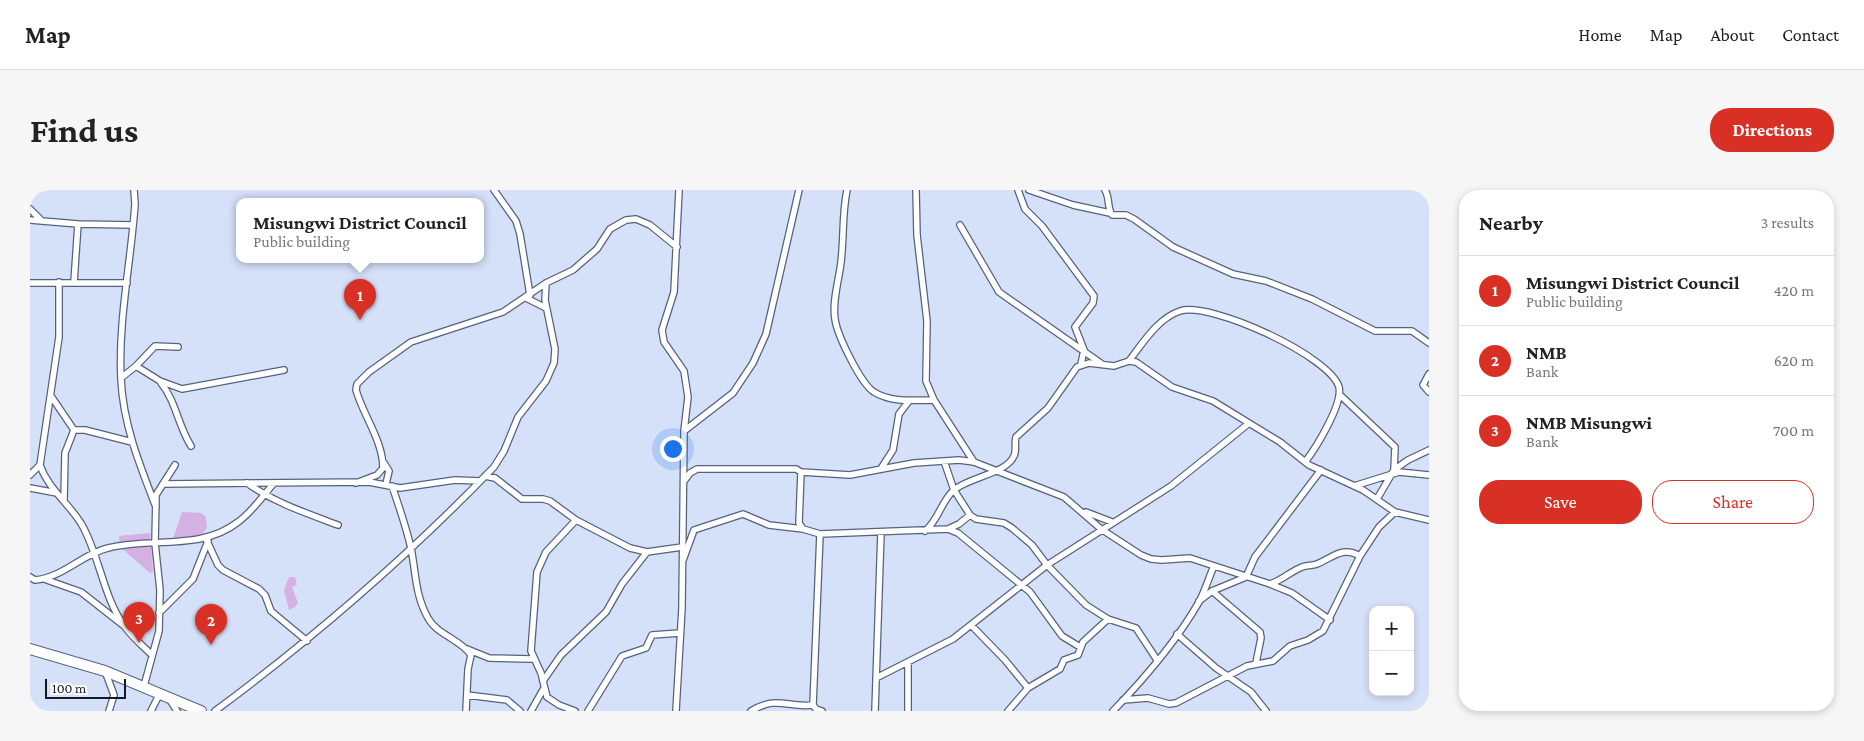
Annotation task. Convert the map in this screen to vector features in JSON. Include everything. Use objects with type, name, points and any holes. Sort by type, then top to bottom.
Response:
[{"type":"highway","points":[[30,649],[105,671],[201,711]]},
{"type":"street","points":[[134,190],[121,378],[123,404],[132,442],[141,473],[156,507]]},
{"type":"street","points":[[494,190],[516,221],[520,234],[528,296],[546,308]]},
{"type":"street","points":[[676,711],[680,633],[684,431],[688,396],[684,371],[664,342],[662,330],[674,292],[679,190]]},
{"type":"street","points":[[684,431],[732,393],[753,363],[766,334],[799,190]]},
{"type":"street","points":[[847,190],[843,211],[842,259],[834,318],[838,330],[862,379],[870,388],[881,395],[909,401],[934,400]]},
{"type":"street","points":[[916,190],[917,235],[927,321],[926,381],[934,400],[974,462]]},
{"type":"street","points":[[1018,190],[1025,209],[1042,226],[1094,296],[1093,303],[1076,327],[1084,350],[1081,364]]},
{"type":"street","points":[[1030,190],[1073,204],[1134,219],[1173,248],[1233,274],[1266,281],[1312,299],[1375,331],[1412,331],[1429,343]]},
{"type":"street","points":[[1105,190],[1109,198],[1110,213]]},
{"type":"street","points":[[30,209],[41,220]]},
{"type":"street","points":[[30,220],[78,224],[133,225]]},
{"type":"street","points":[[533,659],[489,658],[465,648],[433,626],[417,592],[411,547],[389,485],[388,471],[358,396],[357,384],[383,361],[411,342],[503,312],[546,283],[573,270],[598,249],[610,229],[626,220],[641,221],[657,230],[677,247]]},
{"type":"street","points":[[74,282],[78,224]]},
{"type":"street","points":[[960,224],[999,292],[1102,364]]},
{"type":"street","points":[[59,282],[59,337],[40,466],[48,484],[72,509],[96,553],[113,604],[124,626]]},
{"type":"street","points":[[30,283],[127,283]]},
{"type":"street","points":[[215,711],[306,641],[359,597],[483,478],[504,452],[518,417],[546,381],[552,369],[555,350],[546,308],[546,283]]},
{"type":"street","points":[[926,531],[935,522],[954,490],[996,470],[1012,459],[1015,452],[1016,437],[1048,408],[1073,370],[1081,364],[1114,366],[1129,361],[1147,337],[1172,315],[1188,309],[1200,310],[1240,323],[1311,357],[1331,374],[1339,388],[1340,395],[1337,405],[1319,440],[1305,462]]},
{"type":"street","points":[[121,378],[136,366],[155,346],[178,347]]},
{"type":"street","points":[[1129,361],[1144,367],[1172,387],[1213,401],[1280,442],[1305,462],[1354,486],[1395,512],[1429,520]]},
{"type":"street","points":[[136,366],[160,381],[182,389],[284,370]]},
{"type":"street","points":[[1429,374],[1423,385],[1429,392]]},
{"type":"street","points":[[160,381],[170,396],[180,424],[191,446]]},
{"type":"street","points":[[1340,395],[1395,447],[1392,472],[1377,499]]},
{"type":"street","points":[[50,396],[74,430]]},
{"type":"street","points":[[882,467],[893,450],[899,414],[909,401]]},
{"type":"street","points":[[876,678],[942,646],[972,626],[1047,565],[1171,486],[1248,424]]},
{"type":"street","points":[[74,430],[85,430],[132,442]]},
{"type":"street","points":[[64,500],[65,453],[74,430]]},
{"type":"street","points":[[1392,472],[1408,460],[1429,450]]},
{"type":"street","points":[[356,483],[381,472],[383,461]]},
{"type":"street","points":[[684,481],[697,469],[791,468],[801,472],[850,475],[882,467],[944,461],[974,462],[1064,497],[1101,529],[1130,549],[1151,559],[1190,558],[1270,584],[1292,593],[1330,620]]},
{"type":"street","points":[[944,461],[954,490],[970,515],[976,519],[1004,524],[1012,528],[1032,545],[1047,565],[1086,605],[1108,619],[1136,628],[1157,660]]},
{"type":"street","points":[[144,686],[159,631],[160,590],[155,544],[156,495],[175,465]]},
{"type":"street","points":[[30,475],[40,466]]},
{"type":"street","points":[[1199,601],[1212,591],[1246,577],[1255,557],[1321,470]]},
{"type":"street","points":[[1354,486],[1392,472],[1406,471],[1429,475]]},
{"type":"street","points":[[801,472],[799,523],[803,529]]},
{"type":"street","points":[[162,484],[356,483],[389,485],[400,488],[455,480],[495,478],[522,499],[550,501],[576,520],[613,540],[647,552],[682,547]]},
{"type":"street","points":[[247,483],[264,495],[338,525]]},
{"type":"street","points":[[32,580],[44,579],[60,574],[96,553],[116,546],[207,540],[239,521],[274,483]]},
{"type":"street","points":[[30,488],[57,493]]},
{"type":"street","points":[[1082,511],[1112,522]]},
{"type":"street","points":[[1124,700],[1148,698],[1169,704],[1176,703],[1256,663],[1273,661],[1294,644],[1316,636],[1330,620],[1338,598],[1360,556],[1379,527],[1395,512]]},
{"type":"street","points":[[682,562],[694,530],[743,514],[769,525],[803,529],[820,534],[948,529],[959,524],[970,515]]},
{"type":"street","points":[[576,520],[546,552],[537,572],[531,633],[533,659],[542,673],[549,699],[576,711]]},
{"type":"street","points":[[948,529],[969,540],[1038,599],[1062,636],[1080,646]]},
{"type":"street","points":[[875,711],[880,532]]},
{"type":"street","points":[[813,705],[820,534]]},
{"type":"street","points":[[207,540],[223,570],[259,589],[265,595],[272,611],[306,641]]},
{"type":"street","points":[[159,613],[193,579],[207,540]]},
{"type":"street","points":[[1270,584],[1284,579],[1300,568],[1315,564],[1332,554],[1346,551],[1360,556]]},
{"type":"street","points":[[531,711],[561,655],[606,612],[622,584],[647,552]]},
{"type":"street","points":[[1113,711],[1178,634],[1199,601],[1214,566]]},
{"type":"street","points":[[44,579],[81,592],[124,626],[152,656]]},
{"type":"street","points":[[1212,591],[1260,632],[1261,638],[1256,663]]},
{"type":"street","points":[[1080,646],[1108,619]]},
{"type":"street","points":[[972,626],[1005,660],[1028,688]]},
{"type":"street","points":[[588,711],[622,656],[646,648],[652,635],[680,633]]},
{"type":"street","points":[[1178,634],[1210,664],[1251,692],[1266,711]]},
{"type":"street","points":[[1008,711],[1028,688],[1060,669],[1064,660],[1081,652],[1080,646]]},
{"type":"street","points":[[465,648],[471,655],[468,669],[466,711]]},
{"type":"street","points":[[471,662],[481,655]]},
{"type":"street","points":[[908,663],[908,711]]},
{"type":"street","points":[[105,671],[114,695],[109,711]]},
{"type":"street","points":[[151,711],[164,695],[177,711]]},
{"type":"street","points":[[467,695],[507,700],[520,711]]},
{"type":"street","points":[[751,711],[770,702],[779,701],[803,709],[813,705]]},
{"type":"street","points":[[813,705],[822,711]]},
{"type":"shaded area","points":[[182,512],[201,513],[206,517],[207,528],[199,538],[173,539]]},
{"type":"shaded area","points":[[150,533],[153,572],[150,573],[120,547],[119,536]]},
{"type":"shaded area","points":[[289,577],[295,577],[297,585],[292,587],[298,603],[289,610],[284,590]]},
{"type":"place","name":"Misungwi District Council","points":[[360,320]]},
{"type":"place","name":"NMB Misungwi","points":[[139,643]]},
{"type":"place","name":"NMB","points":[[211,645]]}]
